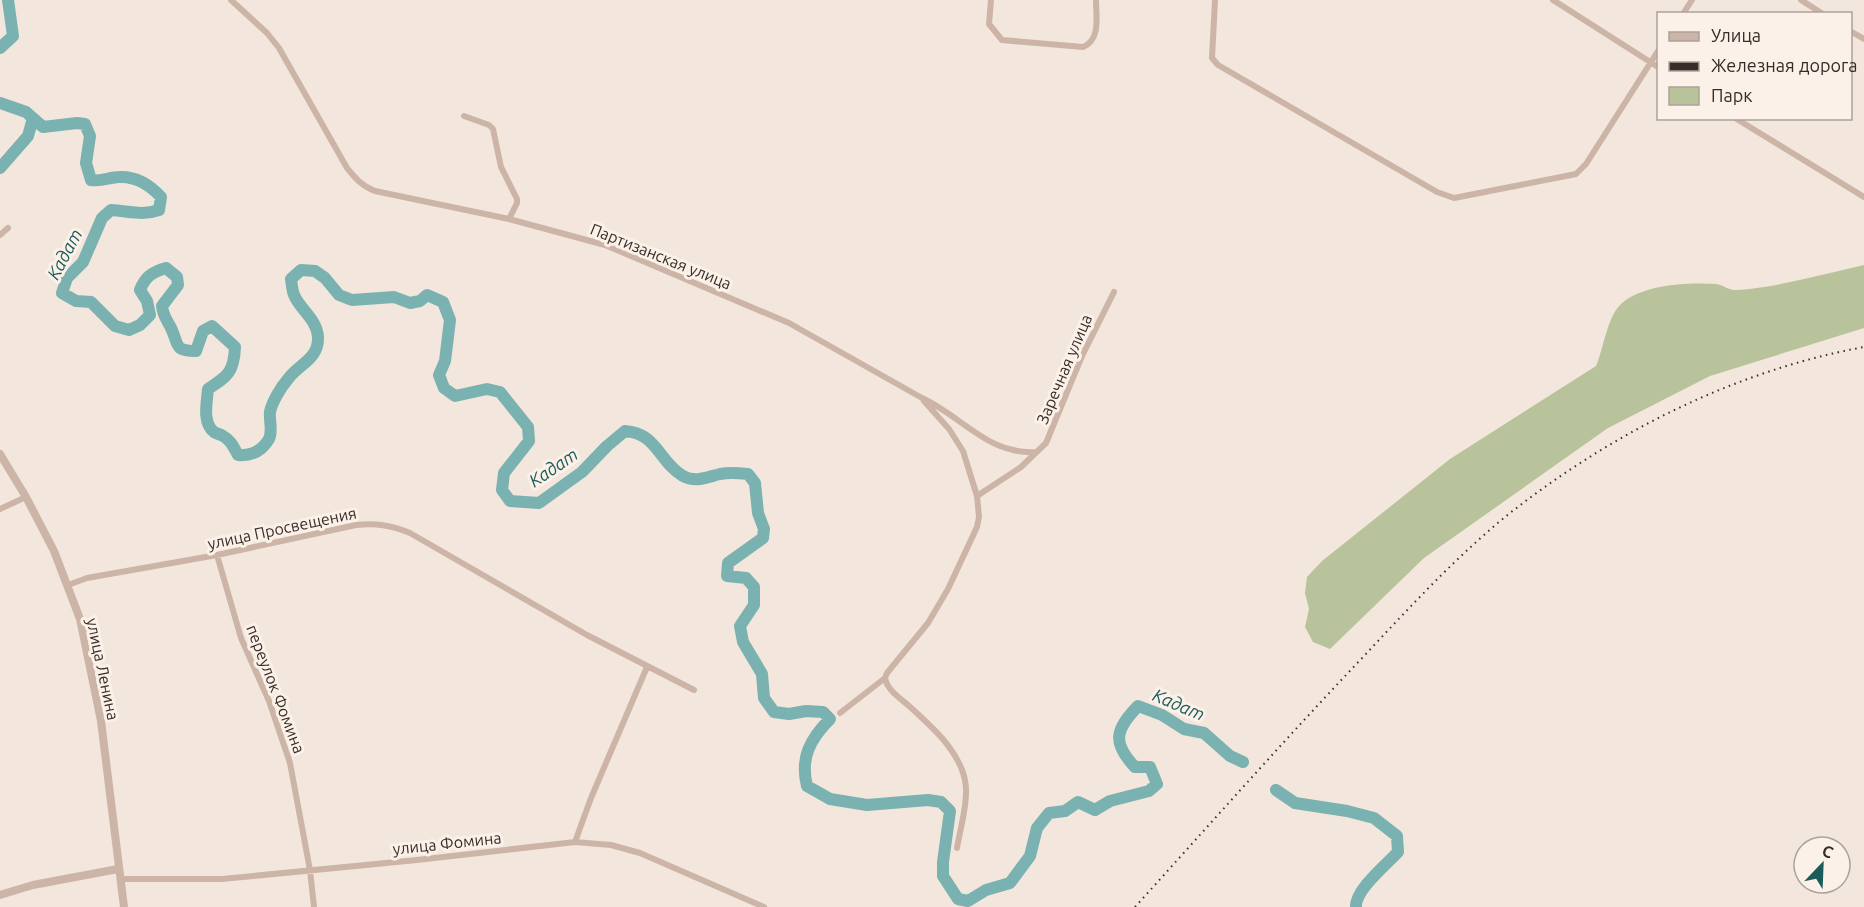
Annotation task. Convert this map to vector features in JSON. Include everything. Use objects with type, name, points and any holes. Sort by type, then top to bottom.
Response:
[{"type":"street","name":"Партизанская улица","points":[[231,0],[267,33],[279,48],[328,137],[359,183],[375,191],[509,219],[605,245],[789,323],[945,410],[994,444],[1021,453],[1036,452]]},
{"type":"street","points":[[991,0],[989,24],[1002,40],[1083,47],[1089,45],[1095,33],[1096,0]]},
{"type":"street","points":[[1215,0],[1212,58],[1218,64],[1437,192],[1454,198],[1576,174],[1586,164],[1657,54]]},
{"type":"street","points":[[1553,0],[1657,66]]},
{"type":"street","points":[[1801,0],[1820,12]]},
{"type":"street","points":[[464,116],[489,125],[495,134],[501,167],[517,199],[509,219]]},
{"type":"street","points":[[1738,120],[1864,198]]},
{"type":"street","points":[[0,236],[8,228]]},
{"type":"street","name":"Заречная улица","points":[[977,496],[1021,466],[1042,448],[1050,435],[1082,356],[1114,292]]},
{"type":"street","points":[[840,713],[885,678],[928,623],[953,579],[977,527],[979,517],[977,496],[963,451],[949,429],[922,398]]},
{"type":"street","name":"улица Ленина","points":[[0,454],[26,496],[54,551],[80,619],[101,721],[124,907]]},
{"type":"street","points":[[0,508],[26,496]]},
{"type":"street","name":"улица Просвещения","points":[[68,585],[87,578],[376,523],[410,533],[587,635],[694,690]]},
{"type":"street","name":"переулок Фомина","points":[[217,555],[241,638],[269,701],[290,763],[310,870],[314,907]]},
{"type":"street","points":[[575,842],[591,798],[647,667]]},
{"type":"street","points":[[885,678],[890,688],[931,726],[949,747],[959,764],[966,788],[957,848]]},
{"type":"street","name":"улица Фомина","points":[[121,879],[222,879],[575,842],[611,845],[640,853],[764,907]]},
{"type":"street","points":[[0,895],[33,885],[118,869]]},
{"type":"green space","points":[[1864,265],[1864,328],[1710,376],[1608,428],[1424,558],[1330,649],[1313,642],[1305,627],[1309,609],[1305,593],[1307,577],[1322,561],[1450,459],[1596,366],[1609,324],[1622,303],[1654,288],[1705,283],[1734,290],[1753,288]]},
{"type":"waterway","name":"Кадат","points":[[0,48],[13,36],[8,0]]},
{"type":"waterway","name":"Кадат","points":[[0,103],[26,112],[43,127],[85,124],[90,136],[86,163],[91,180],[132,178],[148,185],[161,197],[159,210],[141,213],[111,210],[102,218],[83,262],[67,278],[62,293],[76,301],[91,302],[115,326],[129,330],[140,325],[150,315],[147,301],[140,290],[147,278],[166,268],[177,277],[178,285],[162,306],[178,346],[184,350],[196,351],[203,331],[212,326],[235,347],[229,372],[208,389],[206,412],[210,428],[228,440],[238,455],[256,452],[269,439],[270,412],[275,399],[292,374],[308,361],[315,351],[317,331],[293,291],[291,279],[301,270],[315,271],[325,278],[339,295],[352,300],[394,297],[410,303],[420,301],[427,295],[443,302],[450,320],[445,361],[439,375],[444,388],[455,396],[487,389],[500,392],[528,427],[529,441],[504,473],[502,490],[510,501],[539,503],[582,472],[625,431],[636,433],[651,442],[675,470],[688,478],[702,479],[727,473],[748,474],[755,483],[758,513],[764,529],[763,538],[728,563],[727,576],[746,578],[754,587],[754,605],[740,626],[743,642],[762,674],[764,698],[774,712],[789,714],[806,711],[823,712],[830,719],[817,734],[808,750],[805,767],[807,786],[830,799],[867,805],[928,800],[941,802],[950,811],[943,876],[958,899],[968,901],[986,890],[1010,883],[1030,856],[1037,828],[1049,813],[1065,811],[1078,802],[1095,810],[1110,801],[1149,791],[1157,784],[1150,767],[1135,767],[1127,758],[1120,743],[1121,729],[1138,706],[1162,715],[1184,729],[1204,733],[1230,756],[1243,762]]},
{"type":"waterway","points":[[0,168],[28,136],[33,118]]},
{"type":"waterway","name":"Кадат","points":[[1276,790],[1295,803],[1347,811],[1374,818],[1397,836],[1398,852],[1360,893],[1356,907]]},
{"type":"railway","points":[[1135,907],[1277,749],[1398,620],[1450,567],[1505,517],[1586,459],[1674,410],[1767,372],[1864,347]]}]
